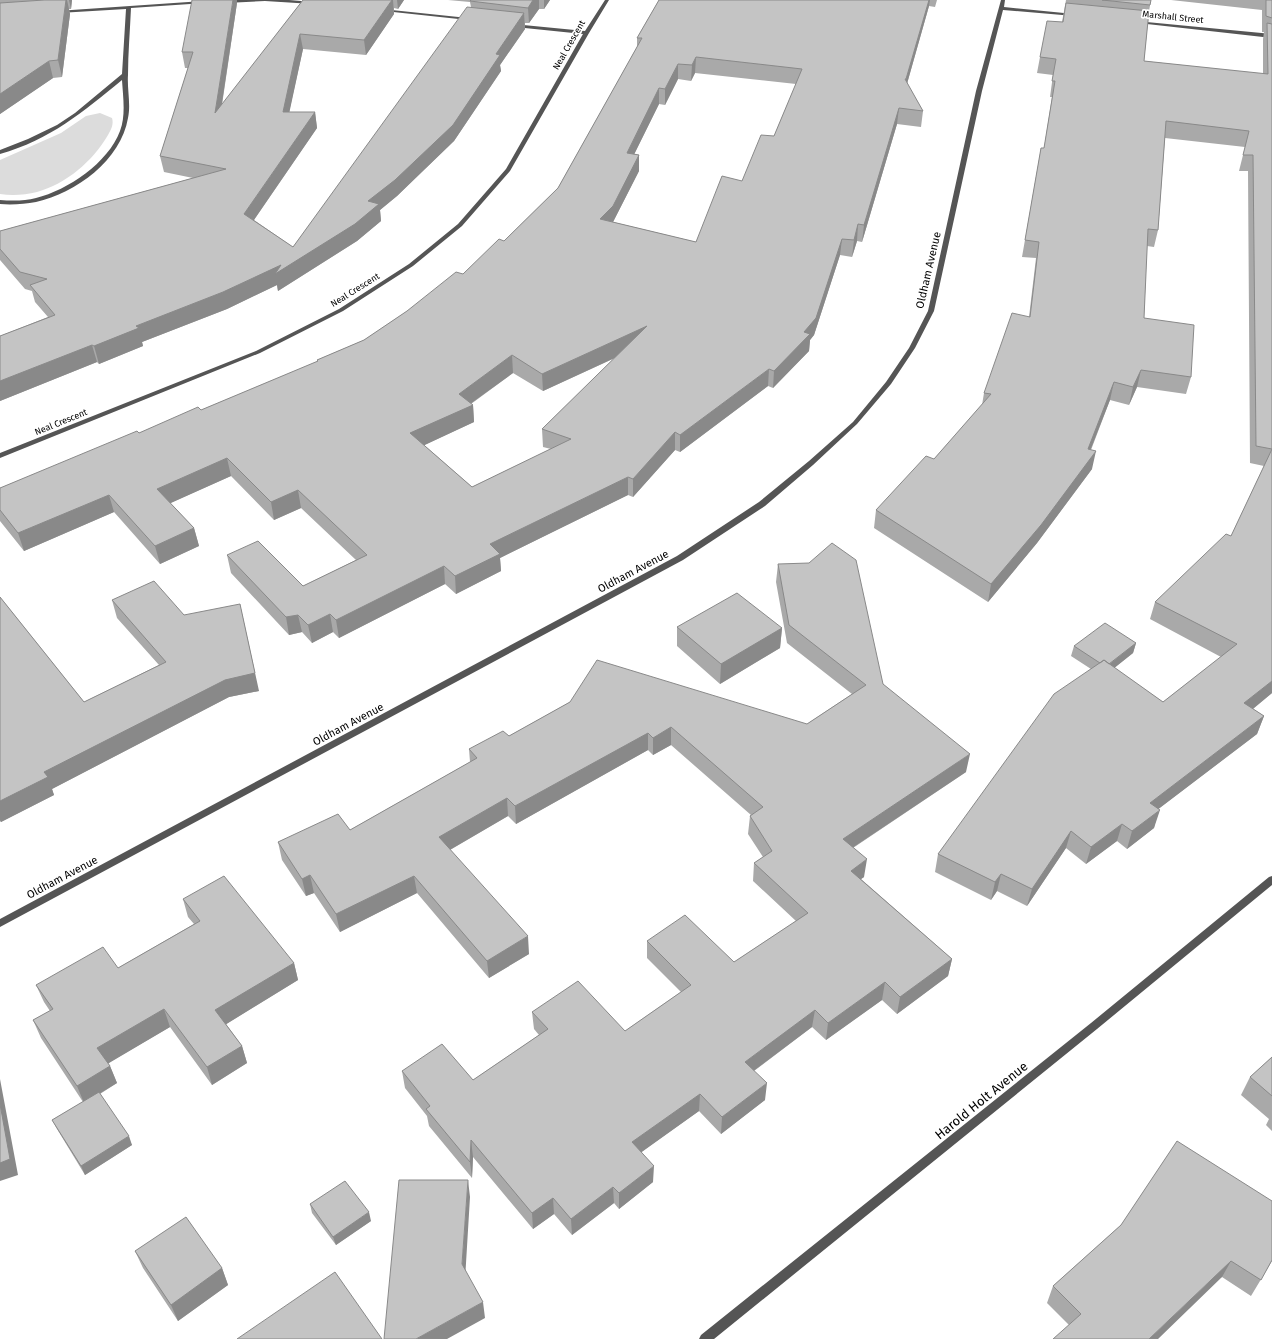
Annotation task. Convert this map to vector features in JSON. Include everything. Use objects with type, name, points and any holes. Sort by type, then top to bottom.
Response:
[{"type":"street","points":[[220,2],[265,0],[321,3]]},
{"type":"street","name":"Neal Crescent","points":[[0,456],[258,352],[341,310],[411,265],[460,225],[508,170],[586,33],[607,0]]},
{"type":"street","name":"Oldham Avenue","points":[[0,923],[680,558],[762,504],[811,463],[855,423],[889,383],[912,348],[930,311],[979,91],[1003,0]]},
{"type":"street","points":[[55,12],[212,2]]},
{"type":"street","points":[[0,202],[14,203],[37,200],[53,194],[84,177],[98,165],[118,142],[126,118],[125,75],[129,7]]},
{"type":"street","points":[[1000,8],[1084,16]]},
{"type":"street","points":[[382,10],[477,20]]},
{"type":"street","name":"Marshall Street","points":[[1131,21],[1272,36]]},
{"type":"street","points":[[509,24],[586,33]]},
{"type":"street","points":[[0,152],[29,141],[62,123],[76,114],[125,75]]},
{"type":"street","name":"Harold Holt Avenue","points":[[705,1339],[1094,1026],[1272,880]]},
{"type":"shaded area","points":[[100,113],[112,118],[113,122],[111,129],[95,154],[78,170],[58,183],[37,192],[18,195],[0,194],[0,160],[61,133],[86,116]]},
{"type":"building","points":[[66,0],[58,60],[49,61],[0,94],[0,3]]},
{"type":"building","points":[[192,0],[233,0],[215,113],[303,0],[392,0],[364,40],[300,34],[283,112],[315,112],[244,214],[293,247],[467,7],[524,13],[496,54],[500,55],[453,125],[395,180],[368,201],[379,204],[355,224],[275,274],[281,265],[223,292],[136,326],[139,328],[0,381],[0,336],[55,315],[30,285],[47,279],[20,272],[0,249],[0,231],[226,169],[160,156],[193,52],[182,52]]},
{"type":"building","points":[[533,0],[528,8],[470,1]]},
{"type":"building","points":[[659,0],[929,0],[905,79],[923,111],[899,108],[864,225],[858,224],[854,240],[842,239],[816,318],[804,332],[810,334],[774,371],[769,369],[680,435],[675,432],[633,479],[628,477],[490,544],[500,554],[455,576],[444,566],[336,620],[330,614],[308,625],[298,615],[286,617],[227,555],[258,541],[303,586],[367,555],[298,490],[271,502],[227,458],[157,489],[194,528],[155,546],[109,495],[18,533],[0,510],[0,488],[137,431],[139,433],[198,407],[201,410],[364,340],[407,311],[456,272],[463,274],[499,239],[504,241],[558,188],[642,38],[637,38]],"holes":[[[696,57],[802,69],[774,136],[761,135],[742,181],[722,176],[696,242],[600,219],[613,206],[639,155],[627,153],[659,88],[665,89],[678,64],[692,65]],[[647,326],[542,429],[571,439],[472,487],[410,433],[473,405],[459,394],[512,355],[542,374]]]},
{"type":"building","points":[[1102,0],[1151,0],[1150,5]]},
{"type":"building","points":[[1266,0],[1272,0],[1272,18],[1266,16]]},
{"type":"building","points":[[1066,3],[1149,11],[1144,61],[1268,74],[1267,23],[1272,24],[1272,449],[1256,446],[1253,155],[1243,155],[1249,131],[1166,121],[1158,230],[1148,229],[1144,318],[1194,325],[1191,377],[1141,370],[1133,387],[1114,382],[1088,449],[1096,451],[1041,525],[991,584],[876,510],[926,456],[934,459],[991,394],[984,393],[1012,313],[1030,317],[1039,242],[1025,240],[1041,148],[1044,148],[1055,81],[1052,81],[1056,59],[1040,57],[1047,21],[1063,22]]},
{"type":"building","points":[[1272,449],[1272,681],[1244,703],[1264,716],[1150,803],[1160,810],[1132,831],[1122,824],[1091,847],[1071,831],[1032,889],[1001,874],[995,882],[938,854],[1054,694],[1104,660],[1163,702],[1237,644],[1155,602],[1226,534],[1231,536]]},
{"type":"building","points":[[832,543],[856,560],[883,684],[970,754],[843,839],[867,859],[851,871],[952,959],[900,997],[885,982],[828,1023],[815,1010],[745,1062],[767,1083],[722,1117],[700,1094],[632,1142],[654,1166],[619,1193],[613,1187],[571,1219],[553,1198],[532,1213],[471,1140],[470,1162],[426,1109],[430,1106],[402,1071],[442,1044],[473,1080],[548,1029],[532,1012],[578,981],[625,1031],[691,985],[647,941],[685,915],[734,962],[808,913],[754,863],[772,851],[750,816],[763,807],[671,727],[653,738],[648,733],[515,806],[507,798],[439,837],[528,936],[487,961],[414,876],[336,914],[310,875],[302,879],[278,842],[338,814],[350,830],[477,758],[469,749],[503,731],[509,736],[570,702],[597,660],[807,724],[866,685],[789,625],[778,564],[809,563]]},
{"type":"building","points":[[154,581],[184,615],[240,604],[255,673],[225,680],[44,772],[48,777],[0,801],[0,597],[84,702],[166,662],[112,600]]},
{"type":"building","points":[[737,593],[782,628],[721,664],[677,627]]},
{"type":"building","points":[[1105,623],[1136,643],[1109,664],[1104,660],[1100,663],[1074,646]]},
{"type":"building","points":[[224,876],[294,963],[215,1010],[242,1046],[207,1067],[164,1009],[97,1048],[110,1066],[77,1086],[33,1020],[53,1009],[36,985],[103,947],[118,968],[200,921],[183,899]]},
{"type":"building","points":[[1272,1057],[1272,1096],[1250,1077]]},
{"type":"building","points":[[99,1092],[129,1136],[81,1166],[52,1120]]},
{"type":"building","points":[[0,1104],[10,1159],[0,1163]]},
{"type":"building","points":[[1177,1141],[1272,1201],[1272,1260],[1261,1280],[1231,1261],[1149,1339],[1053,1339],[1081,1314],[1053,1286],[1121,1225]]},
{"type":"building","points":[[399,1180],[468,1180],[462,1264],[483,1302],[416,1339],[384,1339]]},
{"type":"building","points":[[345,1181],[369,1212],[333,1237],[310,1204]]},
{"type":"building","points":[[186,1217],[222,1268],[171,1305],[135,1251]]},
{"type":"building","points":[[335,1272],[382,1339],[237,1339]]}]
